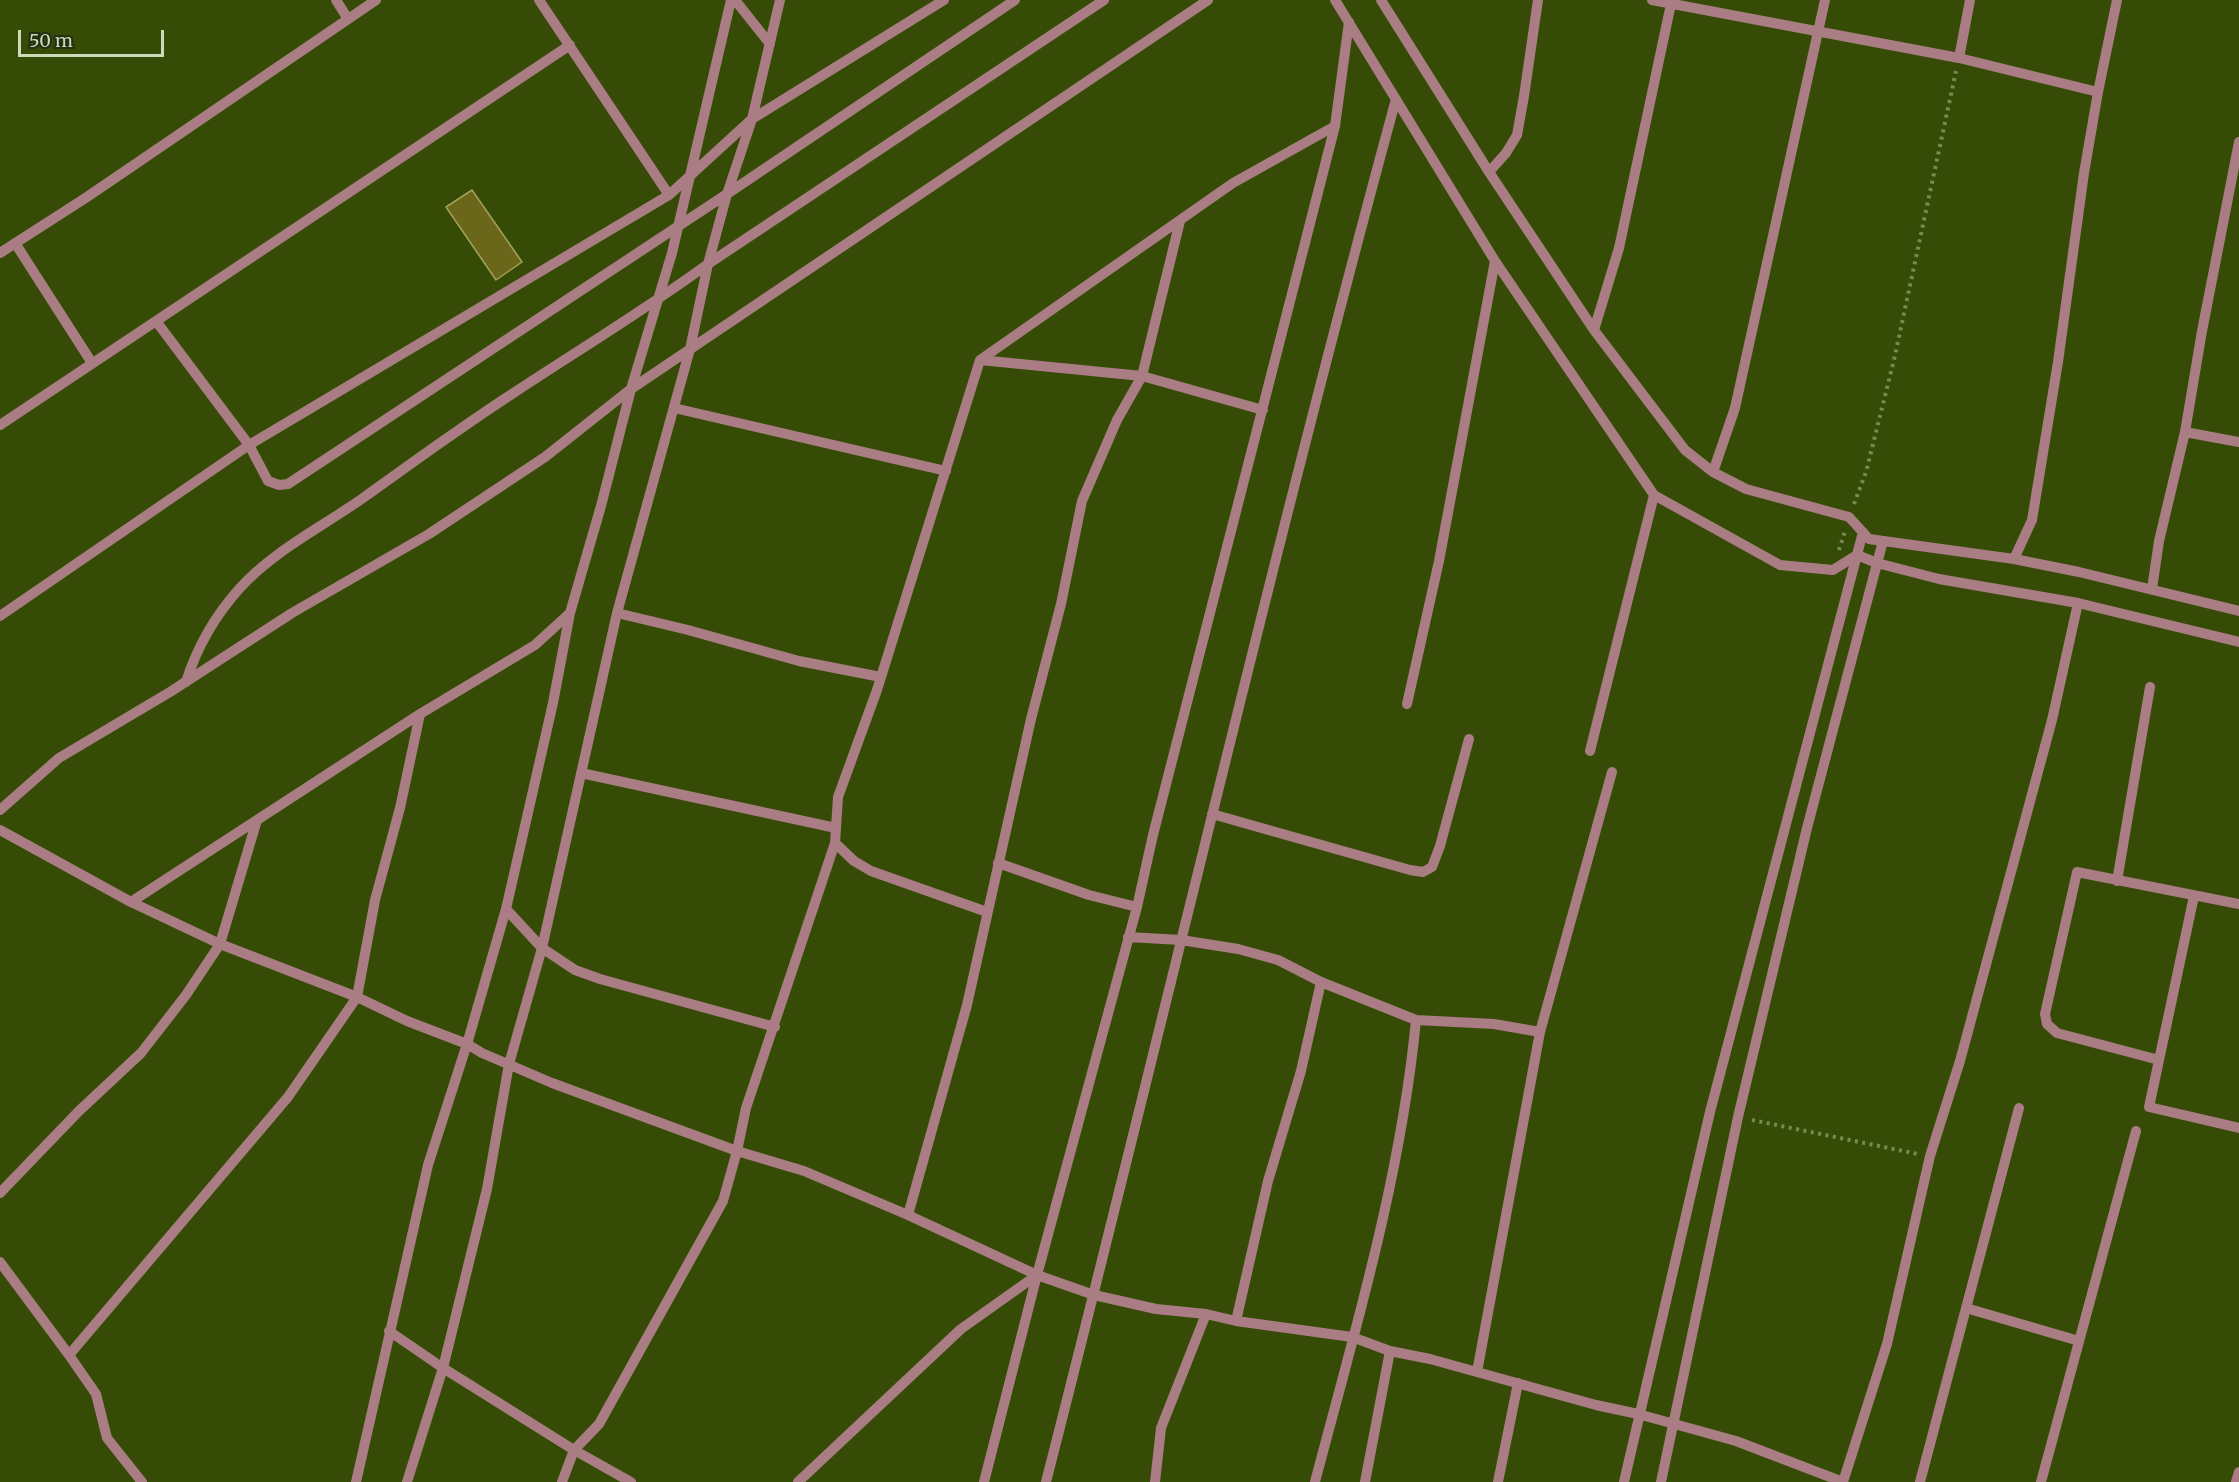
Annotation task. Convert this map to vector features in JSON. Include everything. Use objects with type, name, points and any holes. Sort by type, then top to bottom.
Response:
[{"type":"street","points":[[336,0],[348,19]]},
{"type":"street","points":[[0,252],[87,197],[376,0]]},
{"type":"street","points":[[539,0],[669,195]]},
{"type":"street","points":[[733,0],[770,44]]},
{"type":"street","points":[[356,1482],[428,1165],[467,1044],[506,909],[553,703],[570,613],[631,389],[672,253],[733,0]]},
{"type":"street","points":[[407,1482],[443,1368],[487,1189],[508,1064],[542,948],[617,613],[690,349],[708,264],[727,195],[752,119],[780,0]]},
{"type":"street","points":[[0,616],[249,445],[669,195],[752,119],[944,0]]},
{"type":"street","points":[[156,321],[249,445],[268,481],[279,485],[288,484],[678,225],[727,195],[1015,0]]},
{"type":"street","points":[[186,682],[195,654],[216,615],[240,587],[278,554],[510,395],[656,302],[708,264],[1104,0]]},
{"type":"street","points":[[0,810],[59,758],[186,682],[292,613],[429,534],[545,457],[631,389],[1209,0]]},
{"type":"street","points":[[1335,0],[1496,261],[1654,495],[1780,565],[1833,570],[1857,555]]},
{"type":"street","points":[[1381,0],[1489,172],[1594,330],[1685,450],[1713,472],[1746,489],[1849,517],[1869,539],[2079,572],[2239,611]]},
{"type":"street","points":[[1489,172],[1506,153],[1516,135],[1538,0]]},
{"type":"street","points":[[1652,0],[1959,58],[2098,92]]},
{"type":"street","points":[[1713,472],[1735,408],[1792,147],[1820,32],[1825,0]]},
{"type":"street","points":[[1959,58],[1970,0]]},
{"type":"street","points":[[2014,560],[2032,520],[2058,362],[2084,173],[2116,0]]},
{"type":"street","points":[[1594,330],[1620,248],[1671,4]]},
{"type":"street","points":[[984,1482],[1036,1275],[1137,907],[1153,835],[1335,126],[1348,22]]},
{"type":"street","points":[[0,425],[570,45]]},
{"type":"street","points":[[1046,1482],[1281,536],[1396,99]]},
{"type":"street","points":[[562,1482],[574,1450],[599,1424],[723,1201],[746,1108],[835,843],[838,797],[881,677],[946,471],[963,408],[980,360],[1233,183],[1335,126]]},
{"type":"street","points":[[2152,589],[2159,541],[2185,432],[2239,142]]},
{"type":"street","points":[[908,1215],[967,1005],[1031,719],[1061,604],[1082,501],[1117,420],[1142,376],[1180,221]]},
{"type":"street","points":[[15,243],[92,363]]},
{"type":"street","points":[[1407,704],[1439,561],[1496,261]]},
{"type":"street","points":[[980,360],[1142,376],[1263,410]]},
{"type":"street","points":[[674,408],[946,471]]},
{"type":"street","points":[[2185,432],[2239,442]]},
{"type":"street","points":[[1590,751],[1654,495]]},
{"type":"street","points":[[1624,1482],[1710,1112],[1863,532]]},
{"type":"street","points":[[1661,1482],[1738,1117],[1807,828],[1883,541]]},
{"type":"street","points":[[1857,555],[1876,563],[1939,579],[2078,603],[2239,642]]},
{"type":"street","points":[[0,831],[130,902],[220,944],[357,997],[552,1083],[737,1151],[804,1171],[908,1215],[1036,1275],[1094,1295],[1156,1309],[1206,1314],[1236,1321],[1352,1337],[1390,1351],[1736,1441],[1843,1482],[1887,1344],[1930,1156],[1960,1061],[2052,720],[2078,603]]},
{"type":"street","points":[[130,902],[420,714],[535,645],[570,613]]},
{"type":"street","points":[[617,613],[799,661],[881,677]]},
{"type":"street","points":[[2117,880],[2150,687]]},
{"type":"street","points":[[69,1355],[288,1096],[357,997],[375,900],[400,808],[420,714]]},
{"type":"street","points":[[1212,814],[1423,872],[1432,867],[1440,846],[1469,739]]},
{"type":"street","points":[[581,772],[836,828]]},
{"type":"street","points":[[1477,1372],[1540,1032],[1612,772]]},
{"type":"street","points":[[0,1193],[79,1111],[141,1053],[186,995],[220,944],[257,820]]},
{"type":"street","points":[[835,843],[854,861],[871,871],[987,912]]},
{"type":"street","points":[[998,863],[1089,895],[1137,907]]},
{"type":"street","points":[[2159,1060],[2057,1033],[2048,1024],[2044,1014],[2077,872],[2239,904]]},
{"type":"street","points":[[2194,896],[2149,1107],[2239,1128]]},
{"type":"street","points":[[506,909],[542,948],[575,970],[600,979],[775,1027]]},
{"type":"street","points":[[1128,937],[1180,940],[1238,949],[1278,960],[1321,982],[1416,1020],[1494,1024],[1540,1032]]},
{"type":"street","points":[[1236,1321],[1268,1181],[1300,1071],[1321,982]]},
{"type":"street","points":[[1315,1482],[1383,1225],[1402,1122],[1416,1020]]},
{"type":"street","points":[[1920,1482],[2019,1108]]},
{"type":"street","points":[[2041,1482],[2136,1131]]},
{"type":"street","points":[[0,1262],[96,1394],[107,1438],[142,1482]]},
{"type":"street","points":[[798,1482],[961,1329],[1036,1275]]},
{"type":"street","points":[[1966,1308],[2079,1341]]},
{"type":"street","points":[[1155,1482],[1161,1428],[1206,1314]]},
{"type":"street","points":[[389,1331],[443,1368],[574,1450],[631,1482]]},
{"type":"street","points":[[1365,1482],[1390,1351]]},
{"type":"street","points":[[1498,1482],[1518,1383]]},
{"type":"street","points":[[2236,1482],[2239,1472]]},
{"type":"path","points":[[1833,570],[1866,472],[1894,360],[1959,58]]},
{"type":"path","points":[[1738,1117],[1930,1156]]},
{"type":"building","points":[[472,190],[522,262],[496,280],[446,207]]}]
